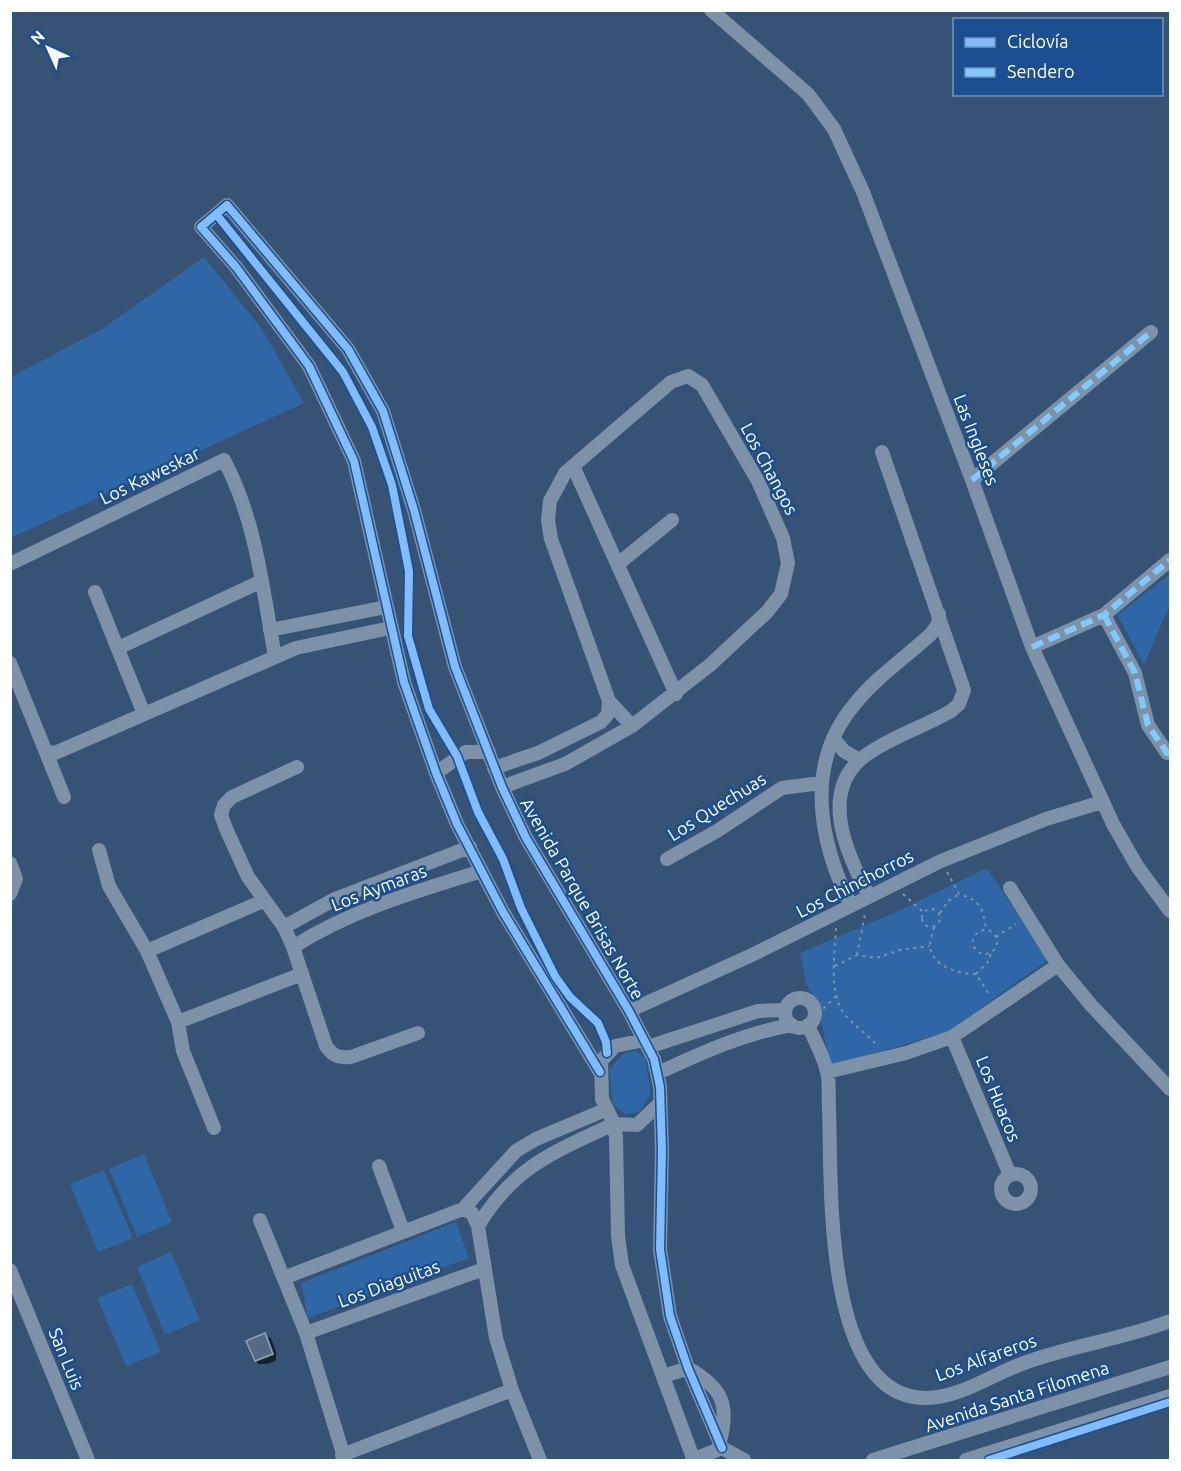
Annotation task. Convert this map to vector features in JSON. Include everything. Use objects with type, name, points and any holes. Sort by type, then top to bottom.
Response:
[{"type":"street","name":"Las Ingleses","points":[[711,10],[808,94],[834,129],[863,192],[972,480],[1032,647],[1102,802],[1137,866],[1170,911]]},
{"type":"street","name":"Avenida Parque Brisas Norte","points":[[386,607],[376,549],[354,461],[309,366],[236,267],[201,227],[227,205],[348,349],[384,411],[414,510],[455,667],[501,787],[526,838],[629,1011],[658,1073],[662,1151],[660,1249],[670,1316],[688,1368],[721,1445]]},
{"type":"street","points":[[972,480],[1151,332]]},
{"type":"street","name":"Los Changos","points":[[501,787],[565,764],[632,726],[676,694],[767,612],[781,594],[787,573],[787,553],[771,505],[702,385],[687,376],[676,378],[573,466],[554,491],[548,510],[549,530],[609,701],[632,726]]},
{"type":"street","points":[[869,897],[851,859],[841,821],[846,776],[859,760],[896,737],[940,717],[959,704],[964,690],[882,452]]},
{"type":"street","name":"Los Kaweskar","points":[[10,564],[224,460],[233,477],[253,537],[275,657]]},
{"type":"street","points":[[573,466],[676,694]]},
{"type":"street","points":[[618,564],[672,520]]},
{"type":"street","points":[[1032,647],[1104,615],[1170,560]]},
{"type":"street","points":[[118,648],[262,581]]},
{"type":"street","points":[[95,592],[144,714]]},
{"type":"street","points":[[270,630],[386,607],[404,682],[436,773],[470,847],[503,912],[600,1071]]},
{"type":"street","points":[[851,906],[836,872],[824,834],[821,783],[833,738],[861,697],[935,629],[939,614]]},
{"type":"street","points":[[1104,615],[1135,673],[1148,725],[1167,753],[1170,752]]},
{"type":"street","points":[[46,752],[55,753],[275,657],[341,637],[390,628]]},
{"type":"street","points":[[922,643],[936,640],[952,651]]},
{"type":"street","points":[[10,663],[63,797]]},
{"type":"street","points":[[494,768],[538,753],[601,722],[608,714],[609,701]]},
{"type":"street","points":[[833,738],[844,751],[859,760]]},
{"type":"street","points":[[436,773],[466,752],[489,752]]},
{"type":"street","points":[[297,767],[232,796],[224,805],[221,815],[241,863],[263,900],[284,927],[303,974],[326,1046],[332,1054],[340,1058],[351,1057],[418,1033]]},
{"type":"street","name":"Los Quechuas","points":[[667,859],[717,831],[782,788],[821,783]]},
{"type":"street","name":"Los Chinchorros","points":[[629,1011],[837,913],[941,861],[1046,819],[1102,802]]},
{"type":"street","name":"Los Aymaras","points":[[284,927],[335,899],[470,847]]},
{"type":"street","points":[[99,850],[109,886],[147,951],[178,1022],[183,1051],[214,1128]]},
{"type":"street","points":[[10,863],[16,879],[10,894]]},
{"type":"street","name":"Los Aymaras","points":[[293,947],[321,929],[370,908],[482,872]]},
{"type":"street","points":[[1010,888],[1058,965],[1091,1005],[1170,1089]]},
{"type":"street","points":[[147,951],[263,900]]},
{"type":"street","points":[[828,1072],[887,1058],[952,1037],[998,1008],[1058,965]]},
{"type":"street","points":[[178,1022],[303,974]]},
{"type":"street","points":[[804,998],[812,1004],[811,1022],[800,1028],[792,1025],[786,1019],[785,1010],[794,999],[804,998]]},
{"type":"street","points":[[744,1461],[721,1445],[692,1459],[664,1376],[622,1265],[618,1236],[614,1124],[605,1110],[600,1071],[601,1061],[615,1046],[646,1044],[758,1011],[785,1010]]},
{"type":"street","name":"Los Alfareros","points":[[811,1022],[828,1072],[839,1284],[850,1326],[862,1356],[880,1379],[896,1391],[913,1397],[938,1396],[1074,1346],[1122,1336],[1170,1321]]},
{"type":"street","points":[[658,1073],[693,1056],[766,1030],[792,1025]]},
{"type":"street","name":"Los Huacos","points":[[952,1037],[1010,1176]]},
{"type":"street","points":[[478,1226],[506,1186],[523,1171],[547,1156],[614,1124],[637,1125],[659,1104]]},
{"type":"street","points":[[285,1277],[463,1209],[516,1151],[536,1139],[605,1110]]},
{"type":"street","points":[[379,1166],[403,1231]]},
{"type":"street","points":[[463,1209],[472,1213],[478,1226],[496,1338],[512,1390],[540,1461]]},
{"type":"street","points":[[260,1220],[306,1333],[343,1458],[512,1390]]},
{"type":"street","name":"Los Diaguitas","points":[[306,1333],[484,1269]]},
{"type":"street","name":"San Luis","points":[[10,1270],[88,1461]]},
{"type":"street","name":"Avenida Santa Filomena","points":[[873,1461],[900,1457],[1170,1367]]},
{"type":"street","points":[[664,1376],[688,1368]]},
{"type":"street","points":[[966,1461],[1170,1396]]},
{"type":"path","points":[[934,927],[930,945],[934,956],[945,967],[959,974],[976,974],[989,961],[996,945],[995,937],[986,930],[983,910],[971,898],[959,894],[941,861]]},
{"type":"path","points":[[893,885],[923,912],[923,922],[928,927],[934,927],[939,923],[940,914],[948,900],[959,894]]},
{"type":"path","points":[[857,955],[869,897]]},
{"type":"path","points":[[923,912],[930,908],[940,914]]},
{"type":"path","points":[[837,913],[835,966],[837,995],[846,1016],[867,1032],[887,1058]]},
{"type":"path","points":[[995,937],[1029,916]]},
{"type":"path","points":[[986,930],[975,936],[974,946],[980,953],[991,952]]},
{"type":"path","points":[[835,966],[857,955],[876,958],[900,950],[930,945]]},
{"type":"path","points":[[976,974],[998,1008]]},
{"type":"path","points":[[811,1022],[837,995]]},
{"type":"shaded area","points":[[204,257],[262,329],[304,403],[11,538],[11,377],[102,329]]},
{"type":"shaded area","points":[[1170,574],[1170,605],[1144,665],[1117,615]]},
{"type":"shaded area","points":[[987,868],[1048,960],[947,1032],[831,1066],[819,1013],[814,996],[806,984],[800,953],[894,913]]},
{"type":"shaded area","points":[[635,1051],[645,1057],[651,1094],[639,1112],[626,1114],[613,1105],[609,1070],[623,1054]]},
{"type":"shaded area","points":[[144,1154],[172,1222],[137,1237],[109,1169]]},
{"type":"shaded area","points":[[104,1170],[133,1238],[98,1252],[70,1184]]},
{"type":"shaded area","points":[[456,1222],[469,1258],[308,1318],[301,1283]]},
{"type":"shaded area","points":[[171,1252],[200,1320],[165,1335],[137,1267]]},
{"type":"shaded area","points":[[132,1284],[161,1352],[126,1366],[97,1298]]},
{"type":"building","points":[[265,1333],[273,1354],[255,1361],[246,1341]]},
{"type":"marked path","points":[[972,480],[1151,332]]},
{"type":"marked path","points":[[1032,647],[1104,615],[1170,560]]},
{"type":"marked path","points":[[1104,615],[1135,673],[1148,725],[1167,753],[1170,752]]},
{"type":"cycle path","points":[[600,1072],[503,912],[457,824],[436,773],[404,682],[354,461],[309,366],[236,267],[201,227],[227,205],[348,349],[383,411],[414,510],[455,667],[502,787],[526,838],[629,1011],[654,1059],[660,1087],[662,1151],[660,1249],[670,1316],[688,1368],[722,1448]]},
{"type":"cycle path","points":[[216,214],[343,372],[372,427],[392,485],[409,571],[408,636],[429,709],[457,756],[478,812],[503,859],[521,908],[555,976],[570,997],[598,1023],[606,1042],[607,1053]]},
{"type":"cycle path","points":[[989,1460],[1170,1402]]}]
